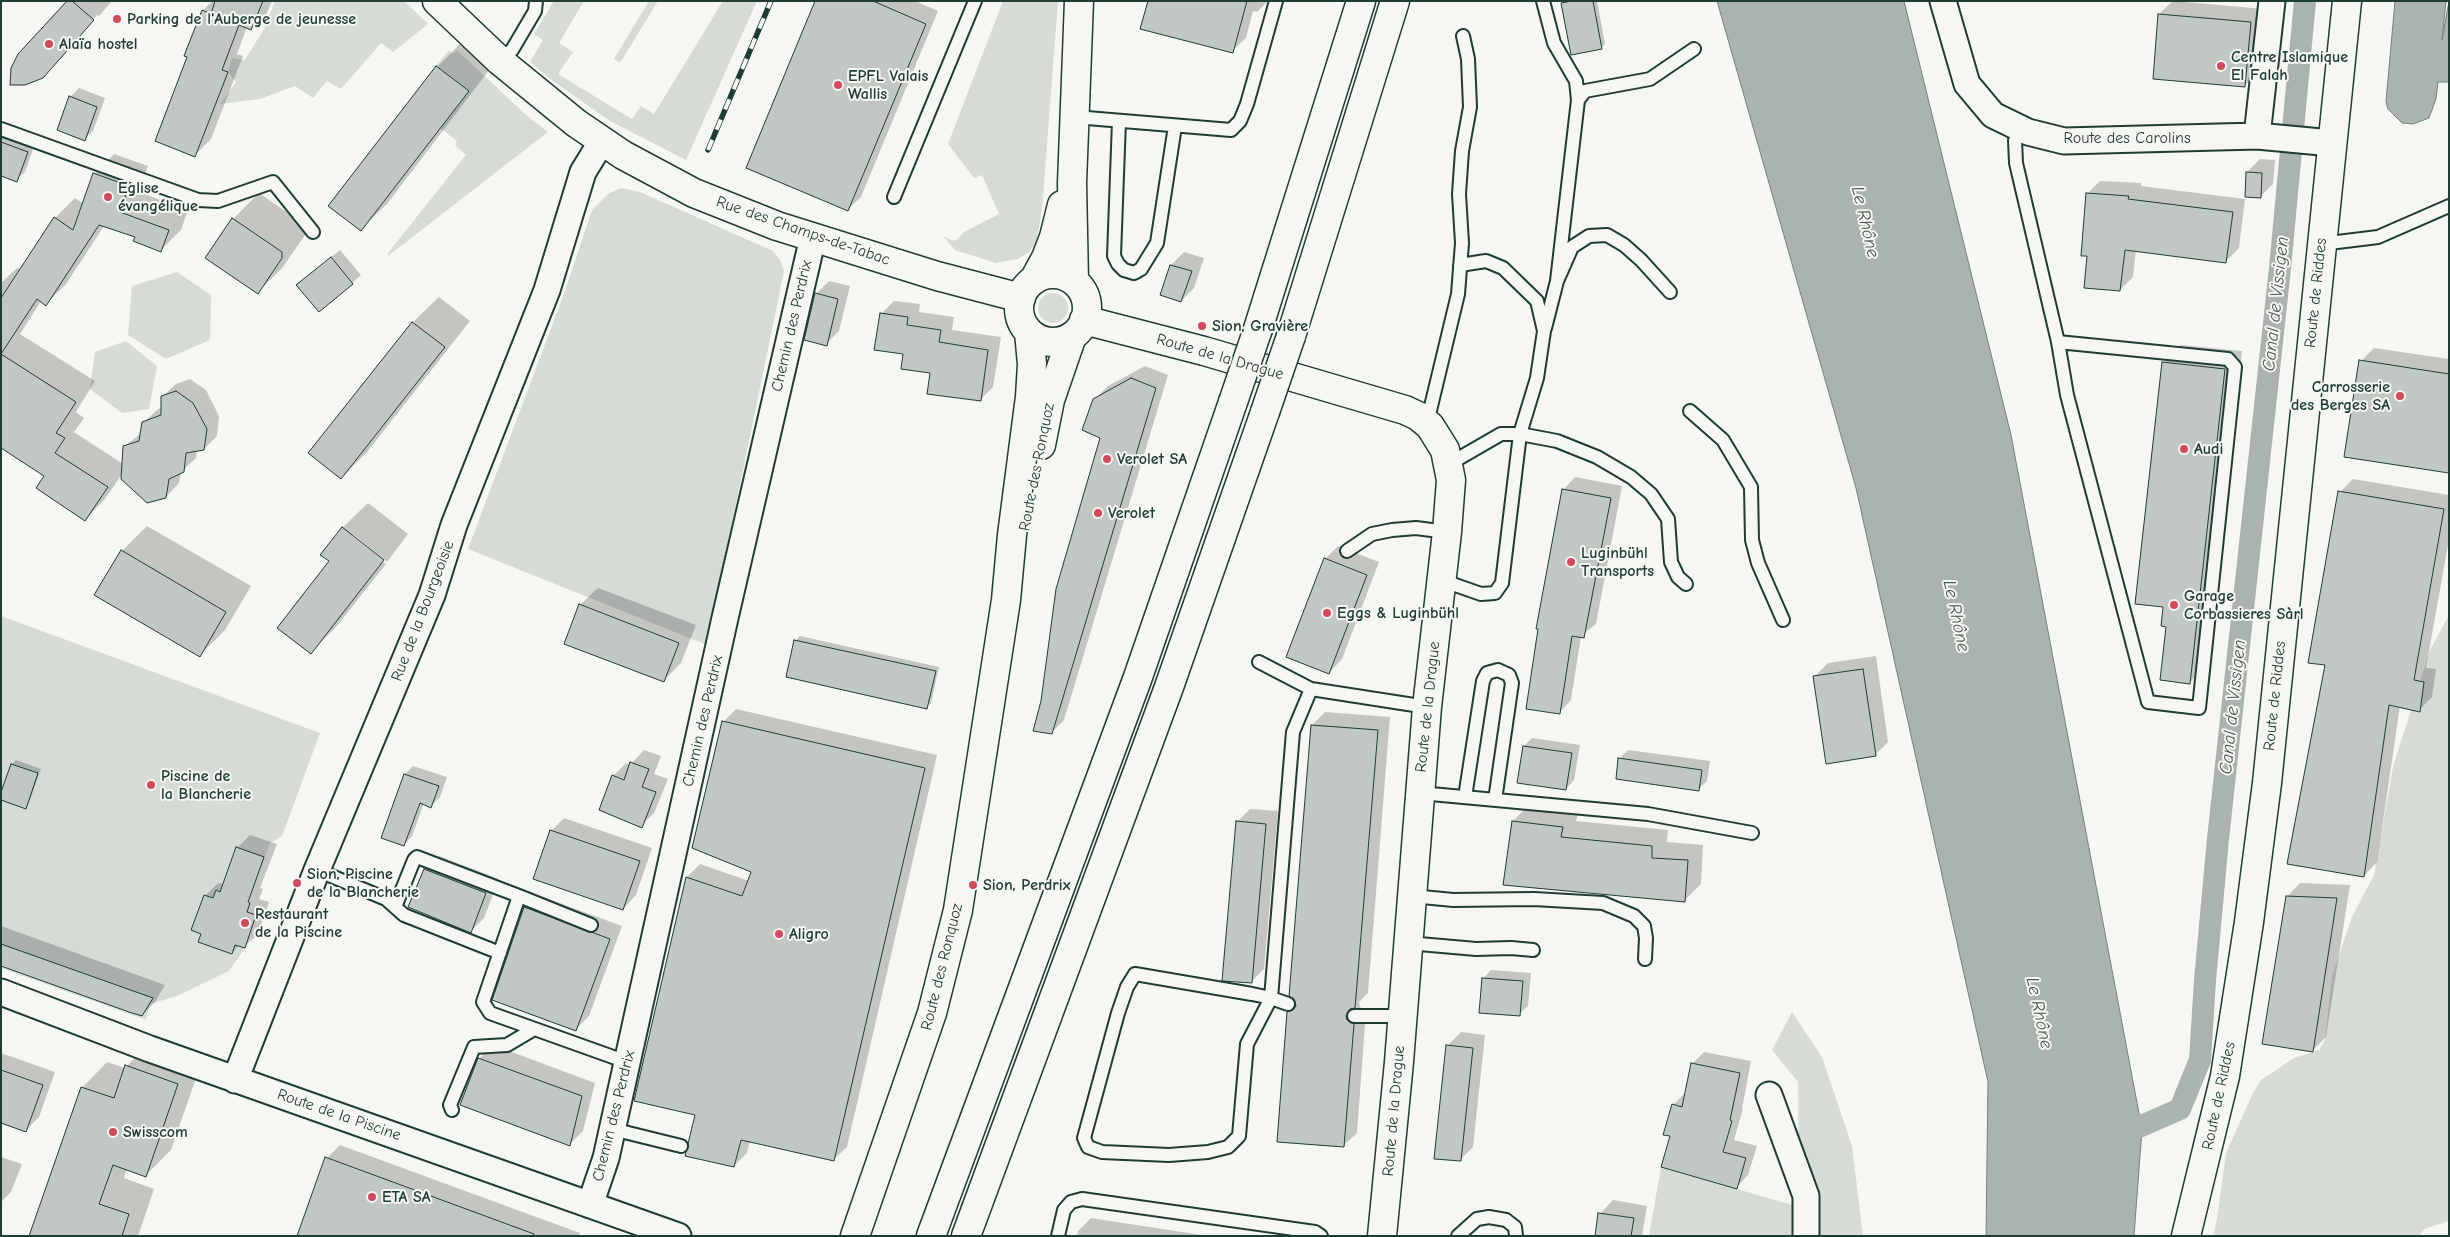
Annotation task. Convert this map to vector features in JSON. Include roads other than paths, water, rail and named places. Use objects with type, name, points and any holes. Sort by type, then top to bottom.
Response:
[{"type":"main road","name":"Rue des Champs-de-Tabac","points":[[438,1],[500,62],[551,104],[623,155],[694,193],[742,213],[938,276],[1027,289]]},
{"type":"main road","points":[[1074,281],[1072,183],[1079,1]]},
{"type":"main road","points":[[931,1236],[1138,677],[1258,329],[1361,1]]},
{"type":"main road","points":[[966,1236],[1165,696],[1265,412],[1395,1]]},
{"type":"main road","name":"Route de Riddes","points":[[2186,1236],[2225,1076],[2250,922],[2267,783],[2347,1]]},
{"type":"main road","points":[[1027,289],[1045,275],[1058,274],[1074,281],[1082,291],[1086,302],[1078,328],[1062,341],[1050,342],[1029,332],[1020,316],[1027,289],[1046,258],[1060,217],[1074,120]]},
{"type":"main road","name":"Route de la Drague","points":[[1078,328],[1204,351],[1393,406],[1410,412],[1427,423],[1442,442],[1449,464],[1451,480],[1427,707],[1382,1236]]},
{"type":"main road","name":"Route des Ronquoz","points":[[1006,600],[1024,534],[1050,400],[1078,328]]},
{"type":"main road","name":"Route des Ronquoz","points":[[854,1236],[932,1013],[952,939],[1006,600],[1012,535],[1030,397],[1032,364],[1029,332]]},
{"type":"street","name":"Route des Carolins","points":[[1943,1],[1967,84],[1993,115],[2028,132],[2064,141],[2258,136],[2332,143]]},
{"type":"street","points":[[2258,136],[2272,1]]},
{"type":"street","name":"Rue de la Bourgeoisie","points":[[235,1080],[317,870],[430,601],[454,525],[547,290],[583,172],[602,141]]},
{"type":"street","name":"Chemin des Perdrix","points":[[590,1205],[606,1158],[730,598],[813,237]]},
{"type":"street","name":"Route de la Piscine","points":[[1,992],[235,1080],[678,1236]]},
{"type":"street","points":[[1769,1094],[1806,1196],[1806,1236]]},
{"type":"lane","points":[[500,62],[512,50],[521,35],[535,11],[536,1]]},
{"type":"lane","points":[[894,196],[975,1]]},
{"type":"lane","points":[[1074,120],[1119,121],[1232,130],[1240,121],[1276,1]]},
{"type":"lane","points":[[1441,580],[1481,594],[1494,593],[1502,584],[1520,434],[1537,378],[1544,331],[1557,281],[1578,100],[1576,82],[1554,43],[1543,1]]},
{"type":"lane","points":[[1427,423],[1458,294],[1462,243],[1459,194],[1462,151],[1470,107],[1468,59],[1463,36]]},
{"type":"lane","points":[[1578,100],[1585,91],[1650,79],[1694,49]]},
{"type":"lane","points":[[1119,121],[1114,256],[1124,270],[1134,273],[1141,269],[1157,243],[1175,126]]},
{"type":"lane","points":[[1,129],[198,200],[218,201],[273,182],[313,232]]},
{"type":"lane","points":[[2028,132],[2014,140],[2016,163],[2058,342],[2067,396],[2148,702],[2199,708],[2235,367],[2228,359],[2058,342]]},
{"type":"lane","points":[[2321,244],[2378,237],[2449,206]]},
{"type":"lane","points":[[1557,281],[1572,247],[1588,236],[1607,235],[1641,260],[1670,292]]},
{"type":"lane","points":[[1460,265],[1486,261],[1503,268],[1537,300],[1544,331]]},
{"type":"lane","points":[[1690,411],[1723,440],[1751,487],[1752,540],[1758,564],[1766,578],[1783,620]]},
{"type":"lane","points":[[1449,464],[1501,434],[1520,434],[1557,441],[1597,457],[1632,477],[1651,494],[1668,519],[1671,562],[1678,577],[1686,584]]},
{"type":"lane","points":[[1347,551],[1372,534],[1392,530],[1416,528],[1447,532]]},
{"type":"lane","points":[[1259,662],[1311,689],[1427,707]]},
{"type":"lane","points":[[1465,797],[1483,681],[1488,673],[1498,670],[1509,675],[1512,683],[1495,800]]},
{"type":"lane","points":[[1288,1004],[1271,998],[1136,974],[1127,987],[1118,1013],[1084,1138],[1088,1147],[1102,1152],[1169,1155],[1208,1152],[1228,1147],[1239,1136],[1248,1044],[1271,998],[1293,732],[1311,689]]},
{"type":"lane","points":[[1420,793],[1648,814],[1752,833]]},
{"type":"lane","points":[[395,907],[414,860],[417,857],[590,925]]},
{"type":"lane","points":[[317,870],[386,899],[404,915],[500,953]]},
{"type":"lane","points":[[519,896],[483,1002],[485,1008],[490,1013],[628,1062]]},
{"type":"lane","points":[[1412,896],[1453,900],[1534,899],[1603,903],[1634,916],[1644,926],[1646,938],[1644,959]]},
{"type":"lane","points":[[1408,943],[1476,949],[1511,948],[1533,950]]},
{"type":"lane","points":[[1354,1016],[1402,1016]]},
{"type":"lane","points":[[452,1110],[450,1105],[474,1047],[507,1045],[534,1029]]},
{"type":"lane","points":[[612,1129],[681,1146]]},
{"type":"lane","points":[[1058,1236],[1064,1210],[1072,1202],[1082,1199],[1314,1232],[1321,1236]]},
{"type":"lane","points":[[1458,1236],[1477,1219],[1489,1217],[1506,1220],[1515,1227],[1516,1236]]},
{"type":"water","name":"Le Rhône","points":[[1717,1],[1904,1],[2011,435],[2142,1129],[2134,1236],[1986,1236],[1988,1082],[1856,488]]},
{"type":"water","points":[[2395,1],[2446,1],[2442,40],[2449,1],[2449,82],[2438,82],[2436,99],[2429,118],[2413,124],[2402,123],[2388,109],[2386,102]]},
{"type":"waterway","name":"Canal de Vissigen","points":[[2114,1138],[2180,1109],[2200,1060],[2205,980],[2218,839],[2280,268],[2305,1]]},
{"type":"railway","points":[[708,150],[771,1]]},
{"type":"place","name":"Parking de l'Auberge de jeunesse","points":[[117,19]]},
{"type":"place","name":"Alaïa hostel","points":[[49,44]]},
{"type":"place","name":"Centre Islamique El Falah","points":[[2221,66]]},
{"type":"place","name":"EPFL Valais Wallis","points":[[838,85]]},
{"type":"place","name":"Eglise évangélique","points":[[108,197]]},
{"type":"place","name":"Sion, Gravière","points":[[1202,326]]},
{"type":"place","name":"Carrosserie des Berges SA","points":[[2400,396]]},
{"type":"place","name":"Audi","points":[[2184,449]]},
{"type":"place","name":"Verolet SA","points":[[1107,459]]},
{"type":"place","name":"Verolet","points":[[1098,513]]},
{"type":"place","name":"Luginbühl Transports","points":[[1571,562]]},
{"type":"place","name":"Garage Corbassieres Sàrl","points":[[2174,605]]},
{"type":"place","name":"Eggs & Luginbühl","points":[[1327,613]]},
{"type":"place","name":"Piscine de la Blancherie","points":[[151,785]]},
{"type":"place","name":"Sion, Piscine de la Blancherie","points":[[297,883]]},
{"type":"place","name":"Sion, Perdrix","points":[[973,885]]},
{"type":"place","name":"Restaurant de la Piscine","points":[[245,923]]},
{"type":"place","name":"Aligro","points":[[779,934]]},
{"type":"place","name":"Swisscom","points":[[113,1132]]},
{"type":"place","name":"ETA SA","points":[[372,1197]]}]
